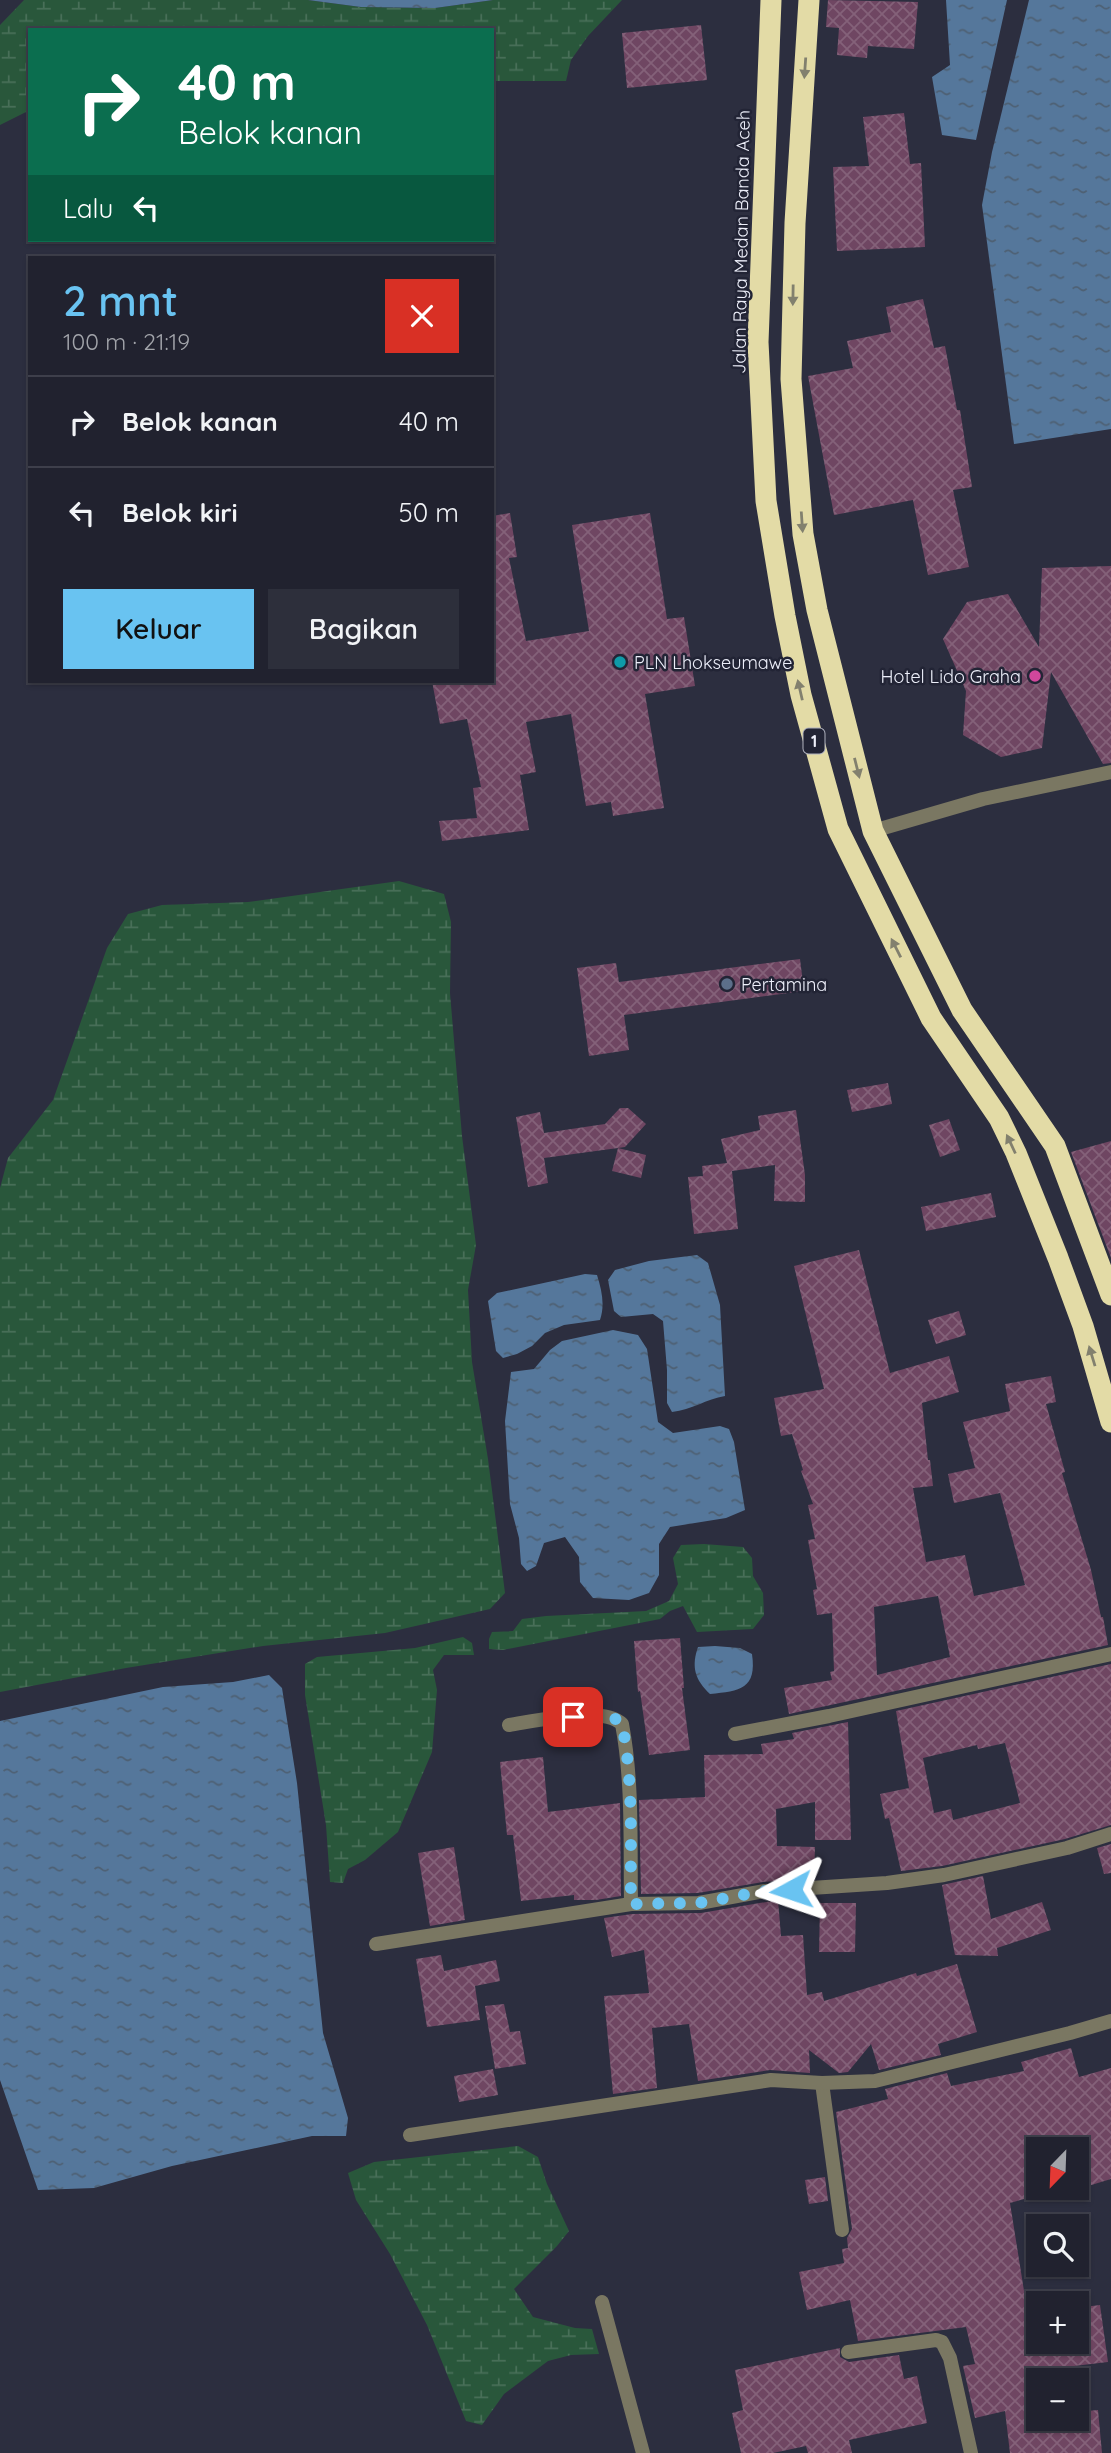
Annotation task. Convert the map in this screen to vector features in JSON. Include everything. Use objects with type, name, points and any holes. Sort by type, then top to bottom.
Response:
[{"type":"highway","name":"Jalan Raya Medan Banda Aceh","points":[[771,0],[758,342],[766,501],[801,695],[838,829],[931,1018],[999,1118],[1016,1153],[1074,1303],[1111,1422]]},
{"type":"highway","name":"1","points":[[810,0],[795,223],[791,379],[803,534],[817,610],[873,831],[961,1010],[1055,1146],[1111,1295]]},
{"type":"highway","points":[[762,223],[795,223]]},
{"type":"street","points":[[873,831],[983,799],[1111,772]]},
{"type":"street","points":[[735,1734],[1111,1654]]},
{"type":"street","points":[[509,1725],[594,1714],[610,1716],[622,1724],[630,1791],[631,1904]]},
{"type":"street","points":[[376,1944],[631,1904],[699,1903],[765,1891],[878,1884],[944,1875],[1067,1848],[1111,1834]]},
{"type":"street","points":[[410,2135],[771,2080],[822,2083],[875,2081],[1111,2021]]},
{"type":"street","points":[[822,2083],[842,2230]]},
{"type":"street","points":[[602,2302],[643,2453]]},
{"type":"street","points":[[848,2352],[936,2340],[942,2342],[950,2358],[971,2453]]},
{"type":"green space","points":[[24,0],[308,0],[361,7],[435,8],[493,0],[622,0],[588,36],[571,60],[566,81],[494,81],[494,28],[28,28],[28,111],[0,125],[0,25]]},
{"type":"green space","points":[[399,881],[444,894],[451,922],[450,993],[462,1136],[476,1245],[468,1290],[472,1362],[488,1459],[505,1593],[490,1609],[385,1633],[263,1646],[0,1692],[0,1188],[8,1158],[53,1100],[107,948],[128,914],[162,905],[248,902]]},
{"type":"green space","points":[[681,1545],[743,1547],[752,1558],[753,1576],[763,1593],[764,1615],[753,1629],[697,1632],[683,1606],[660,1619],[503,1650],[489,1649],[492,1632],[513,1631],[522,1619],[646,1611],[669,1601],[678,1584],[673,1558]]},
{"type":"green space","points":[[463,1637],[472,1643],[474,1655],[444,1655],[433,1670],[437,1690],[432,1752],[398,1832],[365,1860],[348,1869],[343,1883],[330,1882],[326,1825],[305,1695],[305,1664],[317,1657],[415,1648]]},
{"type":"green space","points":[[518,2146],[538,2157],[547,2184],[569,2231],[514,2289],[533,2317],[575,2328],[592,2329],[599,2354],[571,2355],[548,2361],[504,2394],[482,2425],[466,2421],[427,2325],[390,2254],[356,2200],[348,2173],[374,2162]]},
{"type":"water","points":[[308,0],[493,0],[435,8],[361,7]]},
{"type":"water","points":[[946,0],[1007,0],[976,140],[942,135],[932,77],[950,65]]},
{"type":"water","points":[[1029,0],[1111,0],[1111,429],[1014,444],[982,205]]},
{"type":"water","points":[[697,1255],[708,1263],[720,1305],[725,1396],[672,1412],[667,1403],[663,1321],[653,1314],[621,1317],[614,1311],[608,1280],[615,1270],[649,1261]]},
{"type":"water","points":[[585,1274],[597,1275],[602,1298],[600,1320],[564,1325],[545,1333],[532,1346],[517,1354],[503,1358],[496,1351],[488,1301],[497,1293]]},
{"type":"water","points":[[613,1330],[638,1335],[647,1349],[658,1422],[673,1433],[720,1426],[729,1429],[734,1442],[745,1510],[726,1518],[670,1527],[659,1544],[659,1575],[649,1593],[629,1600],[593,1598],[580,1582],[579,1557],[565,1537],[544,1543],[536,1566],[527,1571],[521,1564],[519,1538],[510,1504],[505,1421],[511,1372],[534,1369],[550,1350],[562,1341]]},
{"type":"water","points":[[698,1647],[740,1648],[752,1654],[752,1675],[744,1686],[710,1694],[701,1684],[695,1667]]},
{"type":"water","points":[[269,1675],[282,1688],[297,1783],[323,2033],[348,2118],[346,2136],[312,2136],[172,2166],[94,2188],[38,2190],[0,2080],[0,1721],[163,1687],[233,1682]]},
{"type":"building","points":[[828,0],[918,2],[914,49],[868,46],[867,58],[837,55],[839,28],[826,27]]},
{"type":"building","points":[[701,25],[707,80],[627,88],[622,33]]},
{"type":"building","points":[[904,113],[910,164],[921,163],[925,247],[837,251],[833,167],[869,166],[863,117]]},
{"type":"building","points":[[923,299],[934,348],[945,346],[957,410],[960,410],[972,487],[953,490],[969,567],[928,575],[913,500],[834,515],[808,376],[853,368],[847,341],[891,332],[886,307]]},
{"type":"building","name":"PLN Lhokseumawe","points":[[510,513],[517,557],[509,558],[526,641],[589,631],[572,525],[650,513],[667,619],[684,617],[695,686],[645,694],[664,808],[613,816],[611,802],[586,806],[571,714],[526,722],[536,772],[520,775],[529,830],[442,841],[439,821],[477,818],[473,788],[481,787],[467,719],[440,724],[432,683],[494,683],[494,516]]},
{"type":"building","name":"Hotel Lido Graha","points":[[1111,566],[1111,763],[1103,764],[1051,672],[1042,748],[1001,757],[963,735],[966,691],[943,639],[967,602],[1008,594],[1039,647],[1042,568]]},
{"type":"building","points":[[800,959],[804,991],[624,1015],[629,1050],[589,1056],[577,968],[616,963],[619,982]]},
{"type":"building","points":[[888,1083],[892,1104],[852,1112],[847,1090]]},
{"type":"building","points":[[620,1108],[628,1108],[646,1124],[625,1147],[544,1158],[548,1183],[528,1187],[516,1117],[540,1112],[544,1133],[605,1124]]},
{"type":"building","points":[[796,1110],[805,1175],[805,1202],[774,1201],[775,1165],[732,1171],[738,1229],[694,1234],[688,1177],[703,1176],[702,1166],[727,1163],[721,1139],[760,1130],[758,1116]]},
{"type":"building","points":[[949,1119],[960,1150],[940,1157],[929,1125]]},
{"type":"building","points":[[1111,1141],[1111,1258],[1071,1152]]},
{"type":"building","points":[[618,1148],[646,1155],[641,1178],[612,1171]]},
{"type":"building","points":[[991,1193],[996,1217],[926,1231],[921,1207]]},
{"type":"building","points":[[859,1250],[890,1373],[949,1356],[959,1392],[922,1403],[933,1486],[913,1488],[926,1562],[965,1555],[974,1596],[1025,1585],[1000,1493],[954,1503],[948,1474],[975,1468],[963,1422],[1010,1411],[1005,1384],[1051,1376],[1056,1402],[1046,1404],[1065,1472],[1062,1473],[1091,1570],[1108,1645],[789,1714],[784,1688],[832,1680],[830,1672],[834,1671],[832,1613],[817,1615],[813,1590],[817,1589],[808,1540],[815,1539],[808,1505],[813,1504],[792,1434],[781,1436],[774,1398],[824,1389],[794,1266]],"holes":[[[938,1596],[950,1657],[877,1675],[874,1607]]]},
{"type":"building","points":[[959,1311],[966,1335],[936,1344],[928,1320]]},
{"type":"building","points":[[680,1638],[682,1688],[690,1750],[649,1755],[640,1691],[638,1692],[634,1641]]},
{"type":"building","points":[[1111,1664],[1111,1825],[1065,1839],[942,1866],[901,1871],[889,1818],[885,1819],[880,1794],[909,1788],[896,1711]],"holes":[[[1005,1743],[1020,1803],[953,1820],[951,1809],[934,1813],[923,1758],[977,1745],[978,1749]]]},
{"type":"building","points":[[848,1722],[851,1840],[815,1840],[815,1802],[776,1809],[777,1846],[815,1847],[814,1878],[763,1882],[698,1893],[641,1894],[639,1800],[705,1797],[704,1755],[763,1754],[761,1744],[794,1739],[792,1733]]},
{"type":"building","points":[[543,1757],[548,1812],[620,1803],[621,1896],[574,1900],[574,1895],[521,1901],[513,1835],[507,1835],[500,1762]]},
{"type":"building","points":[[1111,1844],[1111,1873],[1104,1874],[1097,1848]]},
{"type":"building","points":[[454,1847],[465,1920],[430,1926],[418,1853]]},
{"type":"building","points":[[983,1876],[991,1919],[1042,1902],[1051,1930],[997,1948],[998,1956],[955,1955],[942,1885]]},
{"type":"building","points":[[778,1900],[781,1936],[803,1935],[807,1995],[822,1992],[824,2001],[916,1973],[917,1976],[957,1964],[977,2032],[938,2044],[941,2055],[879,2070],[871,2044],[848,2072],[839,2073],[809,2050],[810,2073],[770,2070],[698,2081],[689,2024],[652,2028],[657,2088],[613,2094],[604,1996],[649,1993],[644,1950],[612,1957],[604,1918],[632,1914],[701,1913]]},
{"type":"building","points":[[820,1903],[856,1903],[855,1952],[819,1952]]},
{"type":"building","points":[[441,1955],[444,1971],[496,1960],[500,1981],[475,1986],[480,2020],[427,2027],[416,1959]]},
{"type":"building","points":[[504,2004],[510,2032],[520,2031],[526,2064],[495,2069],[485,2006]]},
{"type":"building","points":[[1071,2048],[1079,2077],[1111,2068],[1111,2179],[1089,2186],[1089,2137],[1026,2137],[1026,2198],[1010,2203],[1026,2303],[1026,2354],[1089,2354],[1089,2306],[1100,2305],[1108,2362],[1057,2368],[1026,2368],[1026,2431],[1089,2431],[1089,2411],[1098,2410],[1102,2453],[1010,2453],[1005,2411],[975,2418],[963,2366],[975,2364],[966,2327],[858,2341],[850,2300],[807,2310],[799,2272],[844,2263],[842,2249],[848,2248],[847,2238],[852,2229],[836,2112],[888,2099],[885,2089],[947,2073],[951,2086],[1024,2071],[1021,2062]]},
{"type":"building","points":[[493,2069],[498,2095],[459,2102],[454,2076]]},
{"type":"building","points":[[825,2177],[828,2201],[809,2204],[805,2180]]},
{"type":"building","points":[[840,2348],[840,2357],[849,2362],[899,2355],[904,2379],[917,2376],[927,2423],[849,2440],[852,2453],[808,2453],[806,2446],[773,2453],[741,2453],[732,2413],[743,2410],[735,2370]]},
{"type":"place","name":"PLN Lhokseumawe","points":[[620,662]]},
{"type":"place","name":"Hotel Lido Graha","points":[[1035,676]]},
{"type":"place","name":"Pertamina","points":[[727,984]]},
{"type":"route","points":[[573,1717],[594,1714],[610,1716],[622,1724],[630,1791],[631,1904],[699,1903],[765,1891],[791,1890]]}]
